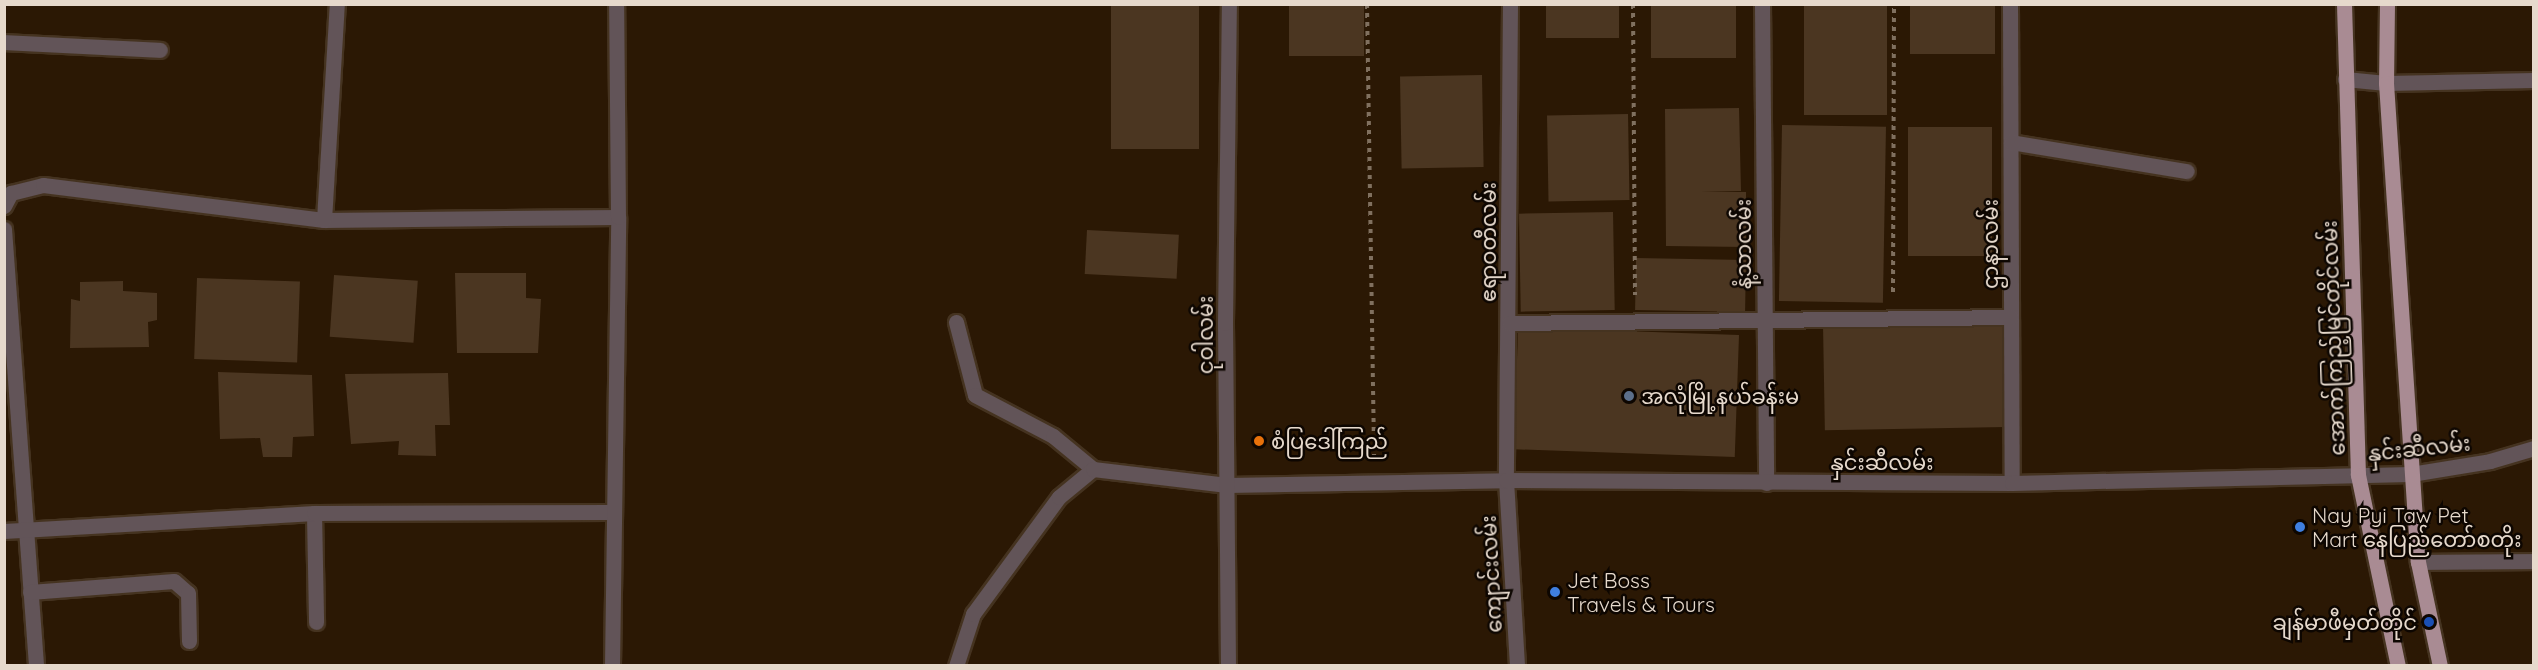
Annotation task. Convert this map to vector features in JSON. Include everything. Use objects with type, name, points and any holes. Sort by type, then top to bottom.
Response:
[{"type":"main road","name":"အောက်ကြည့်မြင်တိုင်လမ်း","points":[[2344,4],[2358,475],[2398,666]]},
{"type":"main road","points":[[2386,4],[2386,83],[2418,562],[2440,666]]},
{"type":"street","points":[[324,220],[337,4]]},
{"type":"street","points":[[612,666],[612,512],[618,217],[616,4]]},
{"type":"street","name":"ငုဝါလမ်း","points":[[1228,4],[1228,666]]},
{"type":"street","name":"ဧရာဝတီလမ်း","points":[[1506,480],[1510,4]]},
{"type":"street","name":"နံ့သာလမ်း","points":[[1762,4],[1766,483]]},
{"type":"street","name":"ဌာနာလမ်း","points":[[2010,4],[2012,483]]},
{"type":"street","points":[[4,42],[160,50]]},
{"type":"street","points":[[2345,79],[2386,83],[2534,80]]},
{"type":"street","points":[[2011,141],[2187,171]]},
{"type":"street","points":[[4,206],[11,193],[43,185],[324,220],[618,217]]},
{"type":"street","points":[[4,229],[36,666]]},
{"type":"street","points":[[1509,323],[1635,319],[2011,317]]},
{"type":"street","points":[[956,322],[975,395],[1053,436],[1093,469],[1059,497],[973,614],[956,666]]},
{"type":"street","name":"နှင်းဆီလမ်း","points":[[1093,469],[1227,485],[1506,480],[2012,483],[2411,474],[2490,461],[2534,448]]},
{"type":"street","name":"ကျောင်းလမ်း","points":[[1506,480],[1518,666]]},
{"type":"street","points":[[4,531],[314,513],[612,512]]},
{"type":"street","points":[[314,513],[316,622]]},
{"type":"street","points":[[2418,562],[2534,561]]},
{"type":"street","points":[[30,592],[174,581],[188,593],[189,641]]},
{"type":"path","points":[[1367,4],[1375,483]]},
{"type":"path","points":[[1633,4],[1635,319]]},
{"type":"path","points":[[1893,316],[1894,4]]},
{"type":"building","points":[[1111,4],[1199,4],[1199,149],[1111,149]]},
{"type":"building","points":[[1546,4],[1619,4],[1619,38],[1546,38]]},
{"type":"building","points":[[1651,4],[1736,4],[1736,58],[1651,58]]},
{"type":"building","points":[[1804,4],[1887,4],[1887,115],[1804,115]]},
{"type":"building","points":[[1910,4],[1995,4],[1995,54],[1910,54]]},
{"type":"building","points":[[1289,5],[1364,5],[1364,56],[1289,56]]},
{"type":"building","points":[[1482,75],[1484,167],[1402,168],[1400,76]]},
{"type":"building","points":[[1739,108],[1741,191],[1701,192],[1746,192],[1746,247],[1666,246],[1665,109]]},
{"type":"building","points":[[1628,114],[1630,200],[1549,201],[1547,115]]},
{"type":"building","points":[[1782,125],[1886,127],[1883,303],[1779,301]]},
{"type":"building","points":[[1908,127],[1992,127],[1992,256],[1908,256]]},
{"type":"building","points":[[1613,212],[1615,310],[1521,312],[1519,214]]},
{"type":"building","points":[[1087,230],[1179,235],[1177,279],[1085,274]]},
{"type":"building","points":[[1636,258],[1746,260],[1745,312],[1635,310]]},
{"type":"building","points":[[455,273],[526,273],[526,298],[541,299],[538,353],[457,353]]},
{"type":"building","points":[[334,275],[418,281],[413,343],[330,337]]},
{"type":"building","points":[[197,278],[300,282],[297,363],[194,359]]},
{"type":"building","points":[[123,281],[123,291],[157,293],[157,320],[148,322],[149,347],[70,348],[71,299],[80,301],[80,282]]},
{"type":"building","points":[[2004,322],[2006,427],[1825,430],[1823,325]]},
{"type":"building","name":"အလုံမြို့နယ်ခန်းမ","points":[[1518,327],[1739,335],[1735,457],[1514,449]]},
{"type":"building","points":[[218,372],[312,375],[314,436],[293,437],[292,457],[263,457],[260,438],[220,439]]},
{"type":"building","points":[[448,373],[450,425],[435,425],[436,456],[398,455],[399,441],[351,444],[345,374]]},
{"type":"place","name":"အလုံမြို့နယ်ခန်းမ","points":[[1629,396]]},
{"type":"place","name":"စံပြဒေါ်ကြည်","points":[[1259,441]]},
{"type":"place","name":"Nay Pyi Taw Pet Mart နေပြည်တော်စတိုး","points":[[2300,527]]},
{"type":"place","name":"Jet Boss Travels & Tours","points":[[1555,592]]},
{"type":"place","name":"ချန်မာဖီမှတ်တိုင်","points":[[2429,622]]}]
